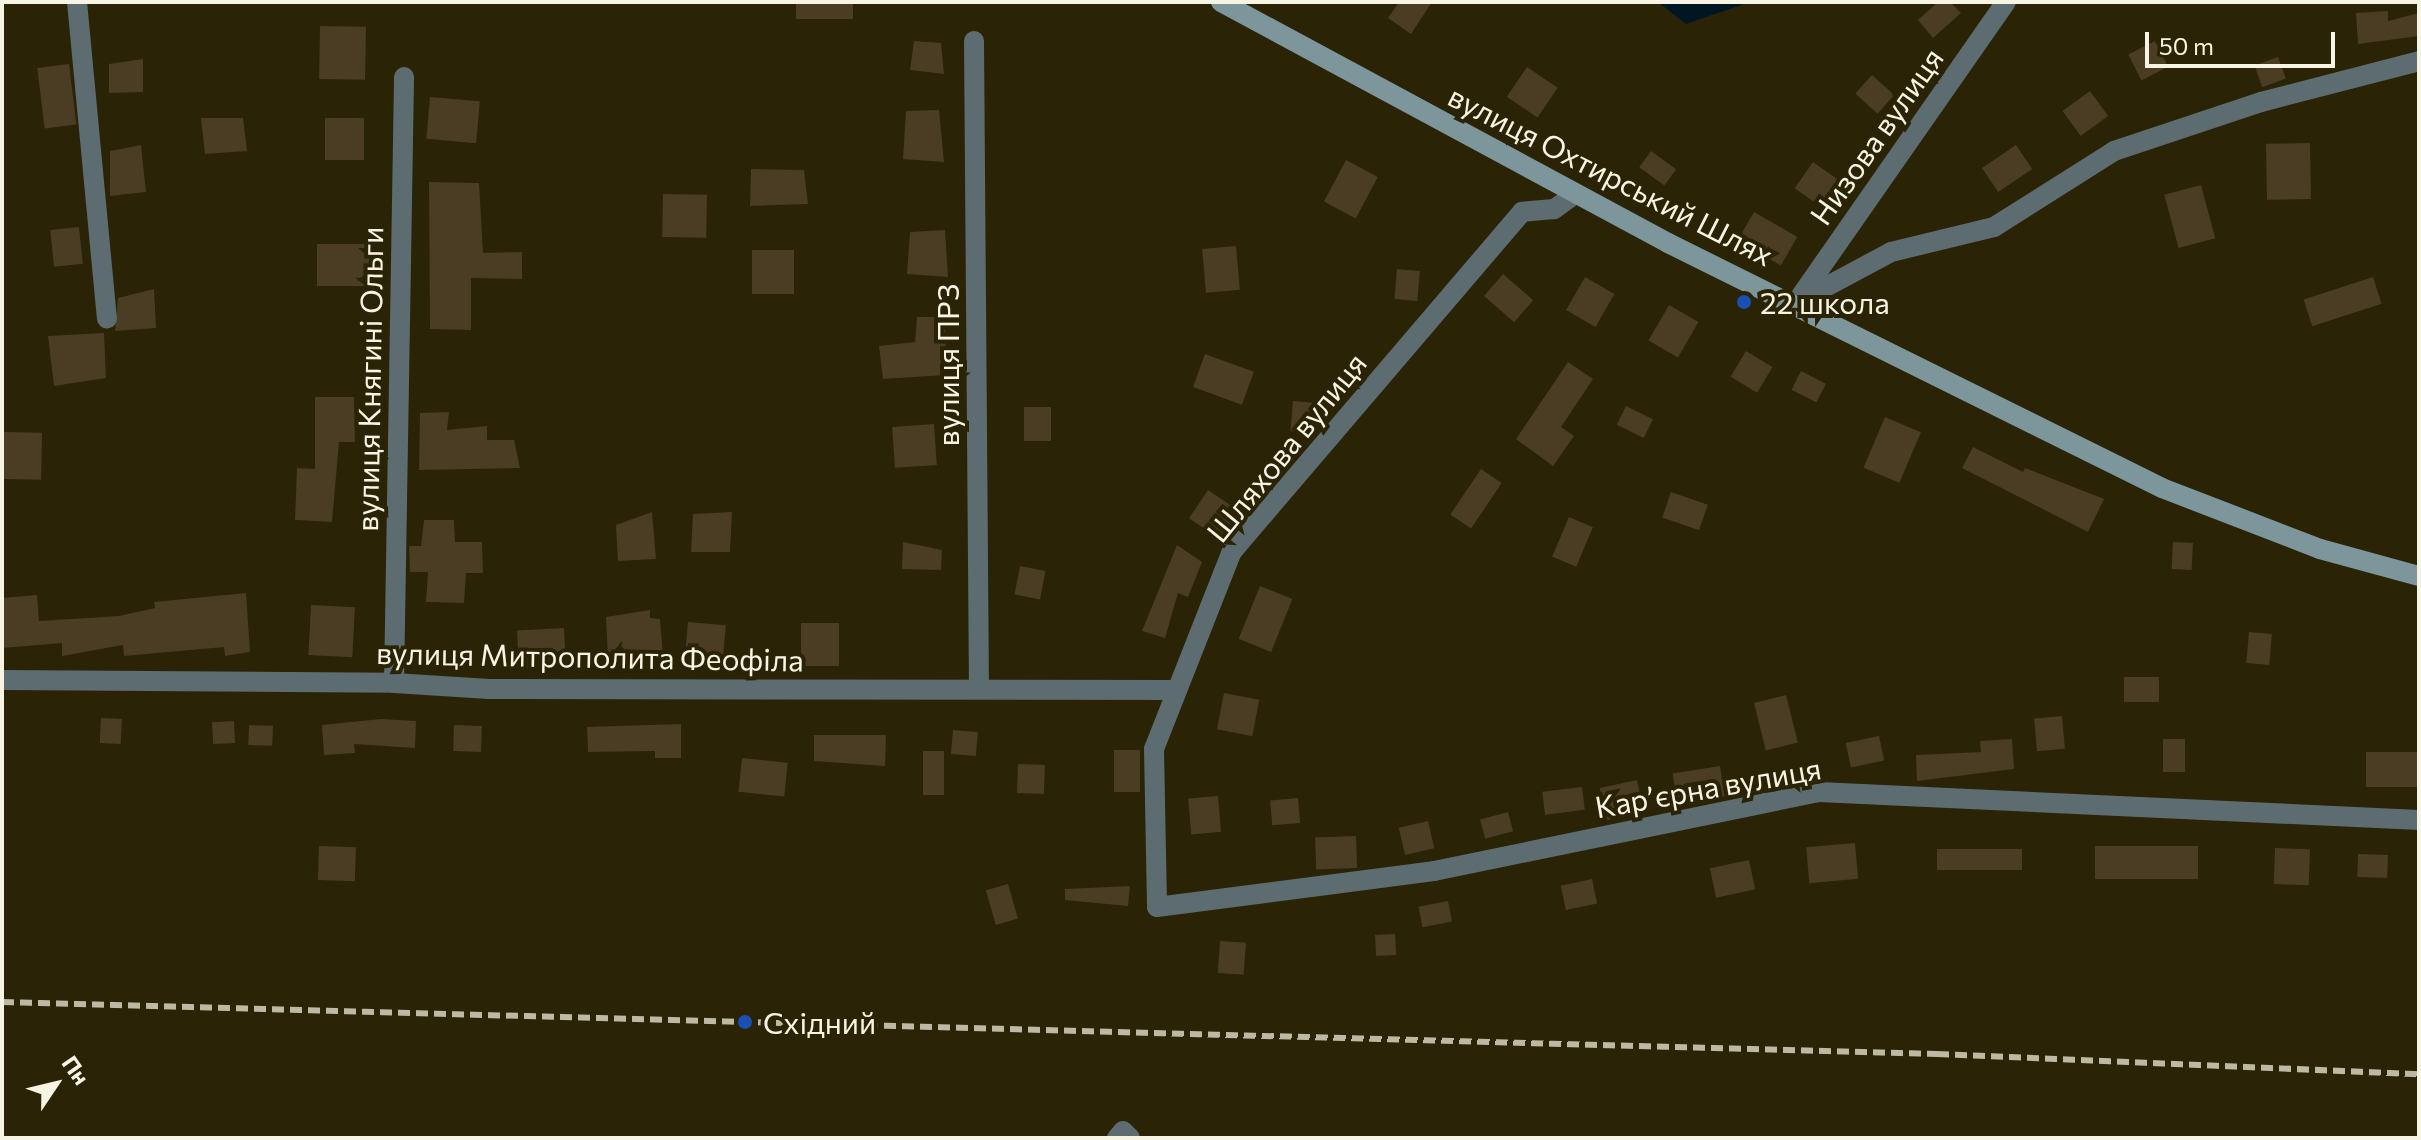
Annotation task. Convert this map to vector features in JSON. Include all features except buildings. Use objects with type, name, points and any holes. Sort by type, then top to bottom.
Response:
[{"type":"main road","name":"вулиця Охтирський Шлях","points":[[1221,2],[1575,194],[2162,488],[2320,549],[2419,576]]},
{"type":"street","points":[[77,2],[107,319]]},
{"type":"street","name":"Низова вулиця","points":[[1796,303],[2006,2]]},
{"type":"street","name":"вулиця ПРЗ","points":[[974,41],[979,689]]},
{"type":"street","points":[[1796,303],[1891,252],[1994,227],[2114,151],[2261,102],[2419,61]]},
{"type":"street","name":"вулиця Княгині Ольги","points":[[394,683],[404,77]]},
{"type":"street","name":"Шляхова вулиця","points":[[1157,907],[1154,749],[1232,551],[1522,212],[1554,209],[1575,194]]},
{"type":"street","name":"вулиця Митрополита Феофіла","points":[[2,680],[394,683],[489,689],[1176,690]]},
{"type":"street","name":"Карʼєрна вулиця","points":[[1157,907],[1434,871],[1819,792],[2419,820]]},
{"type":"water","points":[[1658,2],[1750,2],[1686,24]]},
{"type":"railway","points":[[2,1002],[1937,1054],[2419,1074]]},
{"type":"place","name":"22 школа","points":[[1744,302]]},
{"type":"place","name":"Східний","points":[[745,1022]]}]
